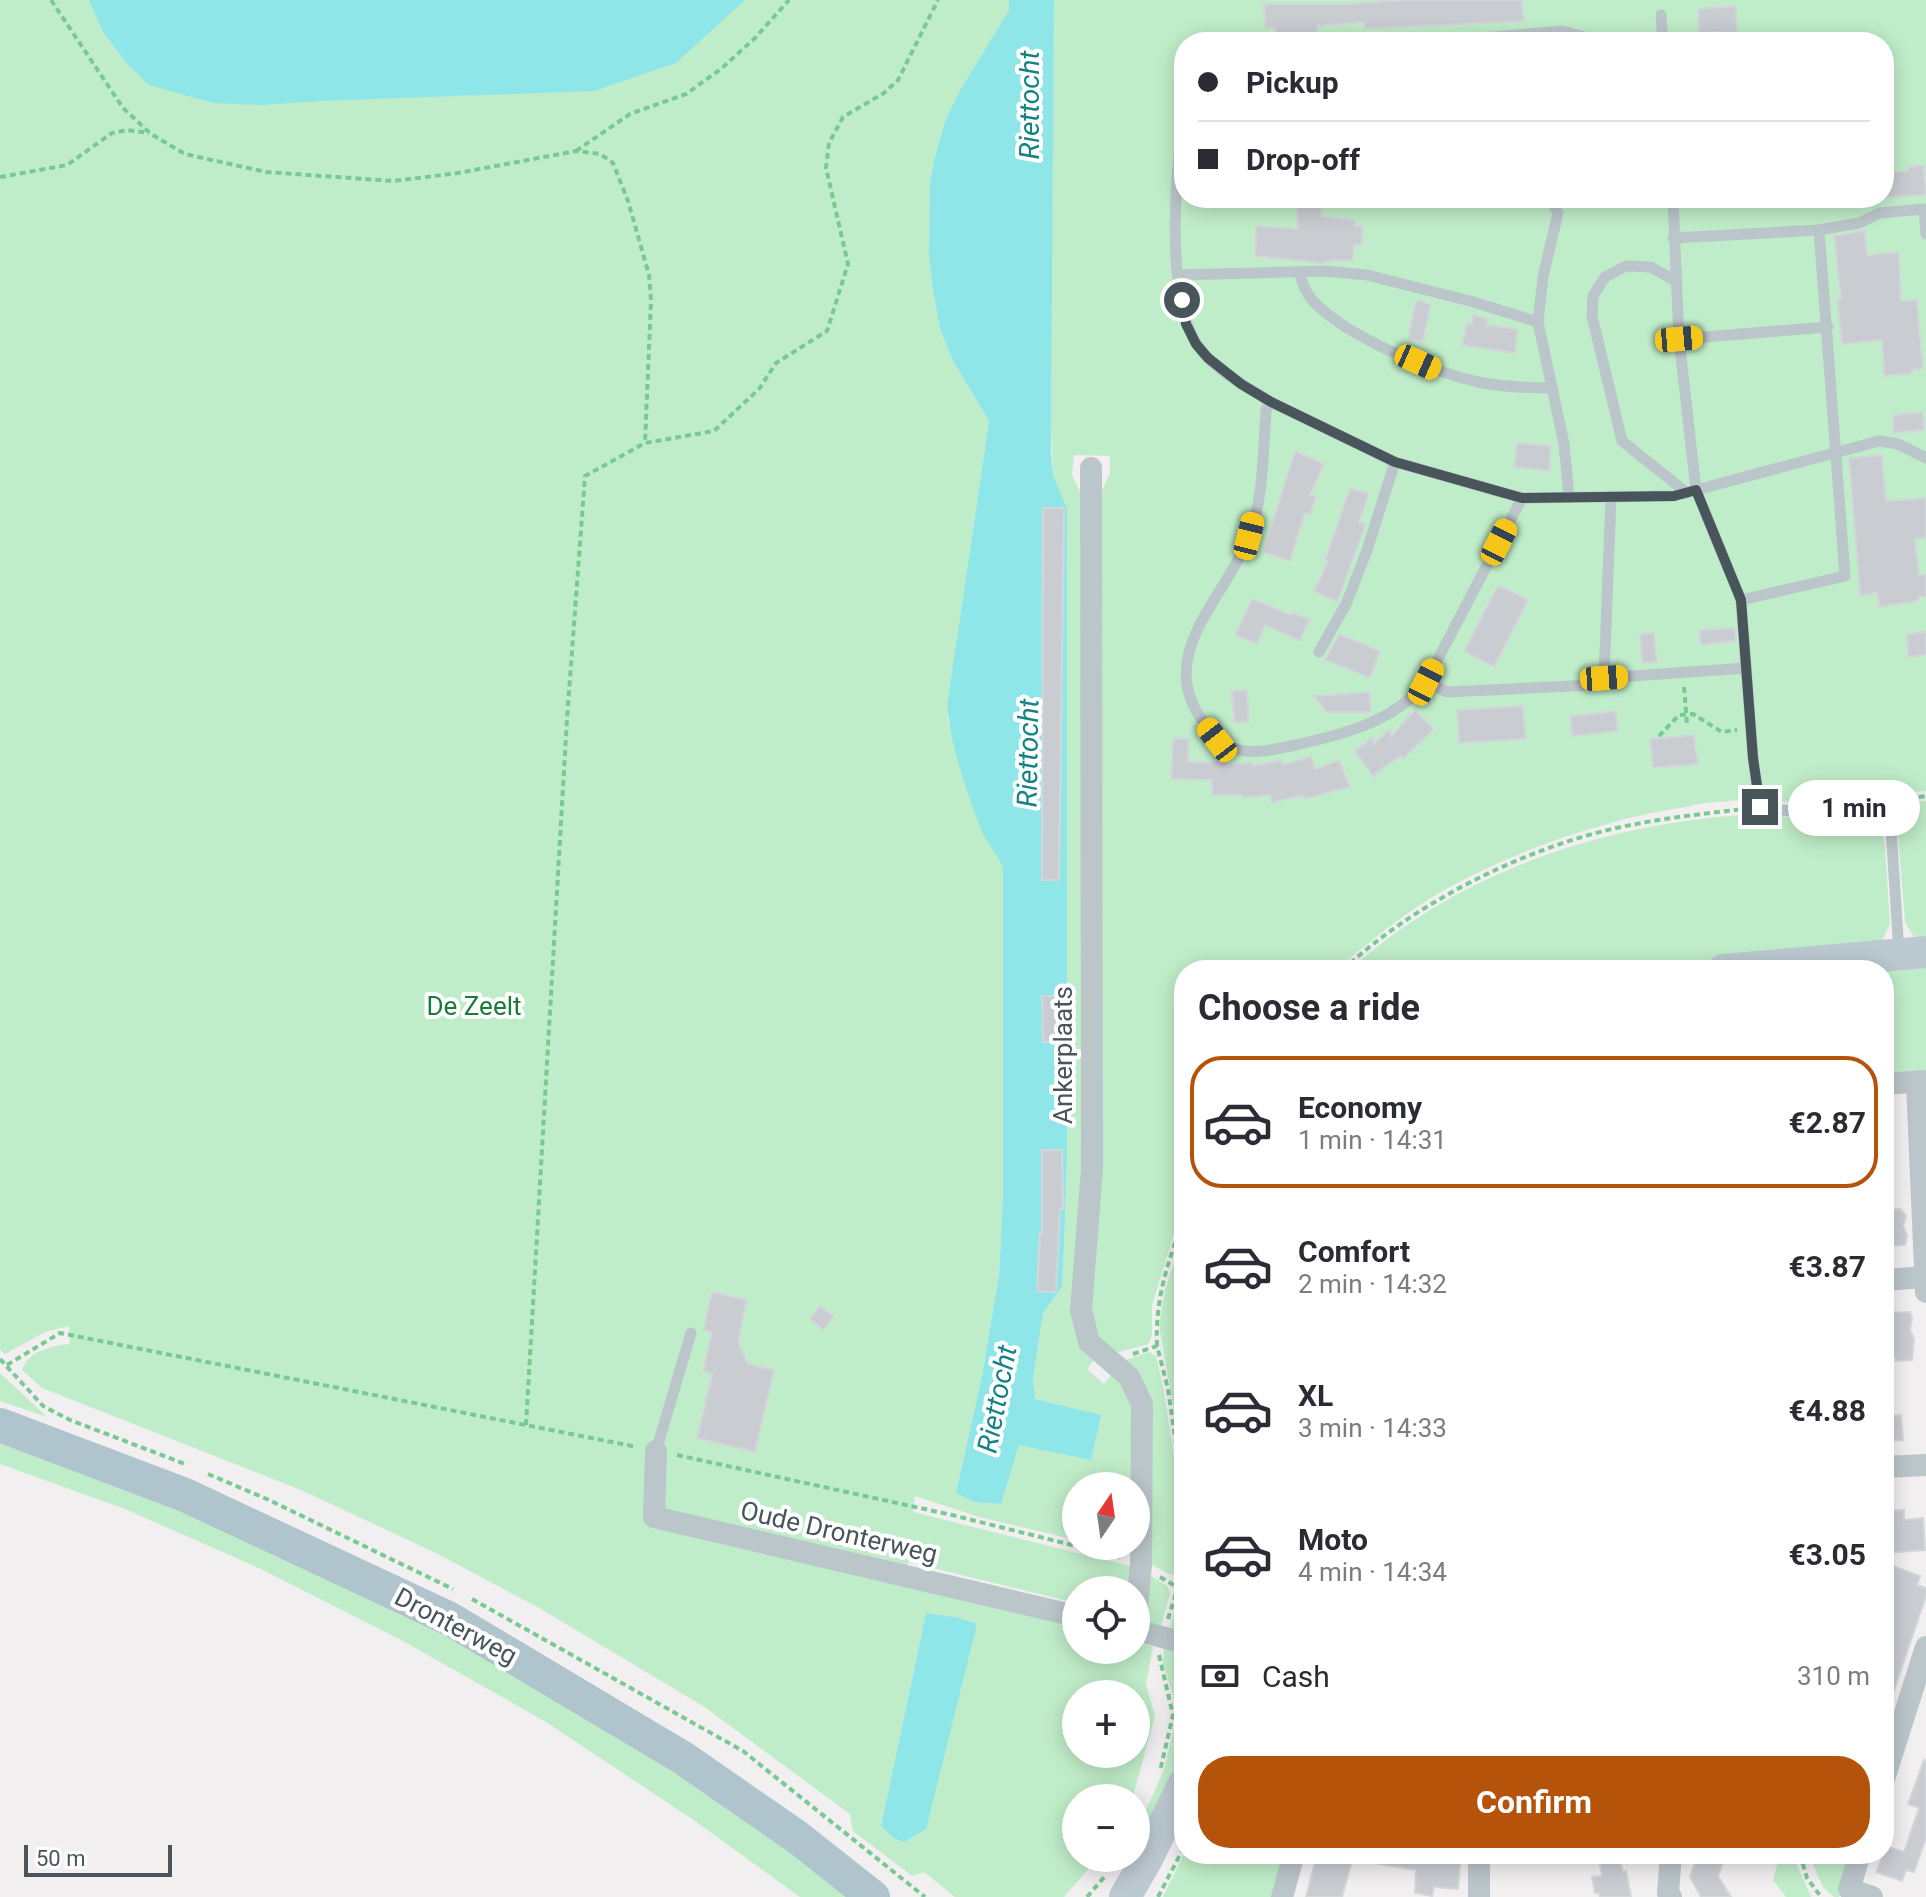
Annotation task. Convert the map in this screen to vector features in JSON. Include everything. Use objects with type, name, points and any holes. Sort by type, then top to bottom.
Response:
[{"type":"main road","points":[[1835,960],[1913,953]]},
{"type":"main road","name":"Dronterweg","points":[[0,1425],[185,1495],[450,1619],[683,1758],[797,1837],[873,1897]]},
{"type":"main road","points":[[1125,1897],[1147,1859],[1170,1782]]},
{"type":"street","name":"Ankerplaats","points":[[1091,468],[1092,1169],[1081,1310],[1089,1342],[1129,1377],[1142,1404],[1140,1576]]},
{"type":"street","points":[[1894,1083],[1922,1081],[1926,1292]]},
{"type":"street","points":[[1894,1279],[1926,1277]]},
{"type":"street","name":"Oude Dronterweg","points":[[656,1451],[654,1517],[1062,1613]]},
{"type":"street","points":[[1894,1467],[1926,1465]]},
{"type":"street","points":[[1150,1634],[1173,1640]]},
{"type":"street","points":[[1894,1748],[1926,1647]]},
{"type":"street","points":[[1282,1897],[1291,1864]]},
{"type":"street","points":[[1479,1864],[1479,1897]]},
{"type":"street","points":[[1670,1864],[1668,1893],[1671,1897]]},
{"type":"street","points":[[1857,1864],[1849,1889],[1872,1897]]},
{"type":"lane","points":[[1661,15],[1662,32]]},
{"type":"lane","points":[[1176,208],[1174,222],[1186,324],[1196,344],[1219,367],[1271,402],[1395,462],[1522,498],[1611,498],[1674,496],[1879,441],[1898,444],[1926,458]]},
{"type":"lane","points":[[1555,208],[1558,213],[1543,277],[1538,322],[1564,444],[1569,496]]},
{"type":"lane","points":[[1673,208],[1674,280],[1691,491],[1741,600],[1760,807],[1791,811],[1864,803],[1881,808],[1887,814],[1891,828],[1913,953]]},
{"type":"lane","points":[[1673,238],[1819,230],[1859,223],[1880,213],[1925,209],[1926,234]]},
{"type":"lane","points":[[1741,600],[1845,576],[1819,230]]},
{"type":"lane","points":[[1674,280],[1651,267],[1626,266],[1605,277],[1593,296],[1592,316],[1622,441],[1691,491]]},
{"type":"lane","points":[[1179,275],[1325,271],[1367,275],[1538,322]]},
{"type":"lane","points":[[1300,274],[1303,286],[1313,301],[1375,343],[1439,371],[1479,382],[1519,388],[1552,388]]},
{"type":"lane","points":[[1679,339],[1828,327]]},
{"type":"lane","points":[[1271,402],[1266,410],[1259,498],[1249,536],[1227,581],[1189,645],[1186,663],[1187,689],[1198,716],[1217,740],[1227,747],[1238,751],[1274,749],[1348,732],[1382,719],[1412,699],[1426,682],[1522,498]]},
{"type":"lane","points":[[1319,652],[1347,602],[1395,462]]},
{"type":"lane","points":[[1604,678],[1611,498]]},
{"type":"lane","points":[[1426,682],[1447,692],[1592,685],[1604,678],[1746,668]]},
{"type":"lane","points":[[656,1451],[691,1333]]},
{"type":"path","points":[[51,0],[123,108],[151,134],[185,154],[266,172],[394,181],[458,173],[576,151],[600,154],[613,163],[628,201],[649,275],[651,300],[645,443]]},
{"type":"path","points":[[576,151],[630,114],[686,94],[721,69],[755,38],[789,0]]},
{"type":"path","points":[[526,1425],[567,719],[585,476],[645,443],[714,431],[759,389],[776,363],[827,331],[848,264],[826,168],[829,143],[843,117],[884,93],[898,80],[938,0]]},
{"type":"path","points":[[0,177],[67,165],[112,133],[127,130],[151,134]]},
{"type":"path","points":[[1683,672],[1687,724]]},
{"type":"path","points":[[1659,736],[1679,715],[1686,714],[1693,714],[1722,732],[1751,729]]},
{"type":"path","points":[[1881,808],[1891,799],[1926,796]]},
{"type":"path","points":[[1354,960],[1429,906],[1500,867],[1582,838],[1634,824],[1760,807]]},
{"type":"path","points":[[1157,1346],[1159,1294],[1174,1248]]},
{"type":"path","points":[[0,1359],[7,1365],[60,1333],[656,1451],[952,1515],[1062,1542]]},
{"type":"path","points":[[1127,1560],[1141,1564]]},
{"type":"path","points":[[1170,1782],[1166,1750],[1173,1715],[1160,1662],[1173,1640]]},
{"type":"path","points":[[854,1840],[925,1897]]},
{"type":"path","points":[[1158,1897],[1175,1864]]},
{"type":"path","points":[[1803,1864],[1807,1878],[1821,1897]]},
{"type":"path","points":[[1087,1897],[1107,1872]]},
{"type":"green space","name":"De Zeelt","points":[[0,0],[1009,0],[1009,10],[945,121],[930,184],[929,253],[940,329],[953,361],[989,421],[947,705],[948,722],[1003,868],[1003,1196],[999,1275],[982,1376],[956,1493],[974,1502],[1000,1504],[1019,1445],[1100,1415],[1034,1399],[1033,1380],[1043,1313],[1062,1287],[1067,1160],[1067,509],[1053,475],[1051,426],[1054,0],[1926,0],[1926,791],[1782,802],[1765,799],[1724,801],[1628,818],[1530,850],[1468,878],[1412,910],[1348,960],[1174,960],[1174,1234],[1152,1305],[1152,1336],[1148,1344],[1119,1352],[1108,1350],[1089,1321],[1100,495],[1110,473],[1110,456],[1074,455],[1072,475],[1085,502],[1084,1169],[1079,1278],[1096,1357],[1087,1369],[1104,1384],[1114,1371],[1135,1404],[1136,1472],[1062,1472],[1062,1537],[979,1517],[915,1496],[913,1512],[1062,1549],[1062,1560],[1106,1560],[1134,1567],[1134,1576],[1062,1576],[1062,1600],[908,1562],[906,1586],[1062,1624],[1062,1664],[1150,1664],[1147,1680],[1062,1680],[1062,1768],[1141,1768],[1136,1784],[1062,1784],[1062,1872],[1086,1872],[1064,1897],[955,1897],[924,1872],[912,1876],[853,1831],[850,1814],[703,1706],[541,1609],[436,1553],[301,1490],[42,1388],[22,1370],[25,1363],[49,1348],[70,1344],[69,1326],[45,1332],[5,1354],[0,1350]],"holes":[[[926,1613],[957,1617],[977,1625],[904,1842],[893,1838],[881,1826]]]},
{"type":"green space","points":[[1926,801],[1926,943],[1913,936],[1905,922],[1897,823],[1891,810],[1898,803]]},
{"type":"green space","points":[[1863,812],[1880,822],[1885,846],[1890,924],[1882,941],[1713,960],[1362,960],[1434,908],[1479,883],[1576,845],[1677,822],[1761,813],[1798,817]]},
{"type":"green space","points":[[1926,962],[1926,1075],[1894,1077],[1894,968]]},
{"type":"green space","points":[[1174,1262],[1174,1411],[1159,1325]]},
{"type":"green space","points":[[1149,1352],[1156,1356],[1174,1456],[1174,1573],[1171,1575],[1147,1562],[1150,1560],[1149,1452],[1122,1361]]},
{"type":"green space","points":[[0,1373],[47,1417],[0,1401]]},
{"type":"green space","points":[[0,1437],[322,1567],[559,1694],[858,1897],[800,1897],[692,1819],[546,1722],[403,1641],[261,1569],[125,1509],[0,1464]]},
{"type":"green space","points":[[1146,1572],[1167,1586],[1170,1593],[1161,1626],[1153,1627],[1150,1623],[1150,1576],[1146,1576]]},
{"type":"green space","points":[[1174,1613],[1174,1631],[1169,1630]]},
{"type":"green space","points":[[1164,1644],[1174,1647],[1174,1699],[1163,1663]]},
{"type":"green space","name":"De Zeelt","points":[[1150,1698],[1155,1716],[1150,1734]]},
{"type":"green space","points":[[1174,1728],[1174,1778],[1150,1822],[1150,1801],[1164,1769]]},
{"type":"green space","points":[[1179,1864],[1280,1864],[1271,1897],[1163,1897]]},
{"type":"green space","points":[[1777,1864],[1796,1864],[1811,1897],[1786,1897],[1773,1880]]},
{"type":"green space","points":[[1813,1864],[1850,1864],[1839,1897],[1834,1897],[1823,1887]]},
{"type":"water","points":[[89,0],[745,0],[676,63],[594,91],[263,105],[213,103],[149,85],[127,64],[102,30]]},
{"type":"water","name":"Riettocht","points":[[1009,0],[1054,0],[1051,451],[1053,475],[1067,508],[1067,1160],[1064,1246],[1062,1287],[1043,1313],[1033,1380],[1035,1399],[1101,1415],[1091,1460],[1019,1445],[1001,1504],[974,1502],[956,1493],[982,1376],[999,1275],[1003,1196],[1003,868],[984,836],[971,801],[955,752],[947,705],[989,421],[953,361],[940,329],[929,253],[930,184],[945,121],[1009,10]]},
{"type":"water","points":[[926,1613],[957,1617],[977,1624],[926,1829],[904,1842],[893,1838],[881,1826]]},
{"type":"building","points":[[1402,0],[1522,0],[1524,21],[1364,29],[1364,22],[1317,26],[1318,32],[1276,32],[1275,27],[1265,28],[1264,4]]},
{"type":"building","points":[[1736,6],[1737,32],[1699,32],[1698,9]]},
{"type":"building","points":[[1924,165],[1926,195],[1894,197],[1894,172],[1908,171],[1908,167]]},
{"type":"building","points":[[1297,208],[1321,208],[1322,217],[1355,220],[1355,226],[1363,227],[1362,245],[1354,245],[1353,261],[1319,263],[1255,256],[1256,226],[1298,229]]},
{"type":"building","points":[[1865,230],[1867,255],[1899,252],[1901,301],[1917,300],[1923,369],[1912,370],[1912,374],[1884,376],[1882,340],[1842,344],[1834,236]]},
{"type":"building","points":[[1416,300],[1431,304],[1423,342],[1408,338]]},
{"type":"building","points":[[1473,315],[1488,319],[1487,325],[1518,329],[1515,353],[1462,345],[1467,323],[1472,324]]},
{"type":"building","points":[[1923,412],[1924,430],[1893,433],[1893,415]]},
{"type":"building","points":[[1517,443],[1551,446],[1549,471],[1514,467]]},
{"type":"building","points":[[1295,451],[1324,464],[1310,495],[1316,496],[1310,515],[1305,513],[1290,561],[1263,552]]},
{"type":"building","points":[[1882,455],[1886,501],[1926,498],[1926,538],[1915,539],[1919,575],[1926,574],[1926,597],[1879,607],[1877,593],[1860,596],[1849,458]]},
{"type":"building","points":[[1350,488],[1369,494],[1359,522],[1366,524],[1337,602],[1314,591],[1328,561],[1325,560]]},
{"type":"building","points":[[1043,508],[1064,508],[1059,880],[1042,880]]},
{"type":"building","points":[[1498,585],[1528,600],[1494,667],[1464,651]]},
{"type":"building","points":[[1252,599],[1291,615],[1310,619],[1300,641],[1265,625],[1257,644],[1235,635]]},
{"type":"building","points":[[1735,628],[1736,641],[1701,645],[1699,630]]},
{"type":"building","points":[[1926,632],[1926,655],[1908,657],[1907,634]]},
{"type":"building","points":[[1654,633],[1657,662],[1642,663],[1640,634]]},
{"type":"building","points":[[1339,634],[1380,651],[1370,678],[1325,660]]},
{"type":"building","points":[[1247,690],[1249,722],[1234,723],[1232,691]]},
{"type":"building","points":[[1370,692],[1371,712],[1326,712],[1314,696]]},
{"type":"building","points":[[1523,706],[1526,739],[1459,743],[1457,710]]},
{"type":"building","points":[[1415,710],[1434,729],[1403,759],[1400,756],[1375,774],[1375,779],[1355,751],[1373,737],[1373,745],[1390,729],[1391,736]]},
{"type":"building","points":[[1616,711],[1618,731],[1572,736],[1570,716]]},
{"type":"building","points":[[1694,735],[1698,764],[1653,768],[1650,739]]},
{"type":"building","points":[[1173,738],[1189,739],[1188,762],[1226,762],[1226,765],[1252,762],[1253,766],[1281,760],[1282,765],[1311,756],[1315,769],[1339,760],[1350,787],[1304,799],[1303,795],[1271,803],[1270,795],[1242,798],[1242,795],[1212,795],[1212,780],[1171,779]]},
{"type":"building","points":[[1042,996],[1061,996],[1061,1042],[1043,1042]]},
{"type":"building","points":[[1042,1150],[1062,1150],[1063,1209],[1060,1209],[1056,1292],[1037,1291],[1042,1233]]},
{"type":"building","points":[[1894,1209],[1900,1209],[1906,1216],[1903,1226],[1907,1235],[1905,1245],[1894,1246]]},
{"type":"building","points":[[712,1292],[747,1300],[738,1342],[748,1364],[774,1370],[755,1452],[697,1438],[712,1374],[703,1371],[712,1332],[703,1330]]},
{"type":"building","points":[[820,1306],[834,1316],[823,1330],[810,1319]]},
{"type":"building","points":[[1910,1312],[1910,1330],[1914,1339],[1912,1360],[1896,1361],[1894,1358],[1894,1313]]},
{"type":"building","points":[[1894,1415],[1901,1415],[1903,1440],[1894,1440]]},
{"type":"building","points":[[1894,1510],[1904,1510],[1904,1520],[1923,1518],[1925,1550],[1894,1552]]},
{"type":"building","points":[[1894,1566],[1920,1576],[1917,1585],[1926,1588],[1894,1690]]},
{"type":"building","points":[[1924,1760],[1926,1838],[1914,1872],[1906,1870],[1902,1881],[1876,1872],[1880,1864],[1894,1864],[1894,1849],[1904,1852],[1919,1808],[1908,1804]]},
{"type":"building","points":[[1314,1864],[1351,1864],[1342,1897],[1306,1897]]},
{"type":"building","points":[[1380,1864],[1460,1864],[1458,1889],[1434,1887],[1432,1896],[1415,1893],[1416,1870]]},
{"type":"building","points":[[1600,1864],[1621,1864],[1623,1872],[1626,1871],[1631,1897],[1600,1897],[1599,1893],[1595,1893],[1592,1877],[1602,1876]]},
{"type":"building","points":[[1695,1864],[1722,1864],[1718,1876],[1731,1897],[1701,1897],[1690,1877]]},
{"type":"route","points":[[1182,300],[1186,324],[1196,344],[1208,358],[1241,384],[1271,402],[1395,462],[1522,498],[1674,496],[1696,490],[1741,600],[1753,758],[1760,807]]}]
